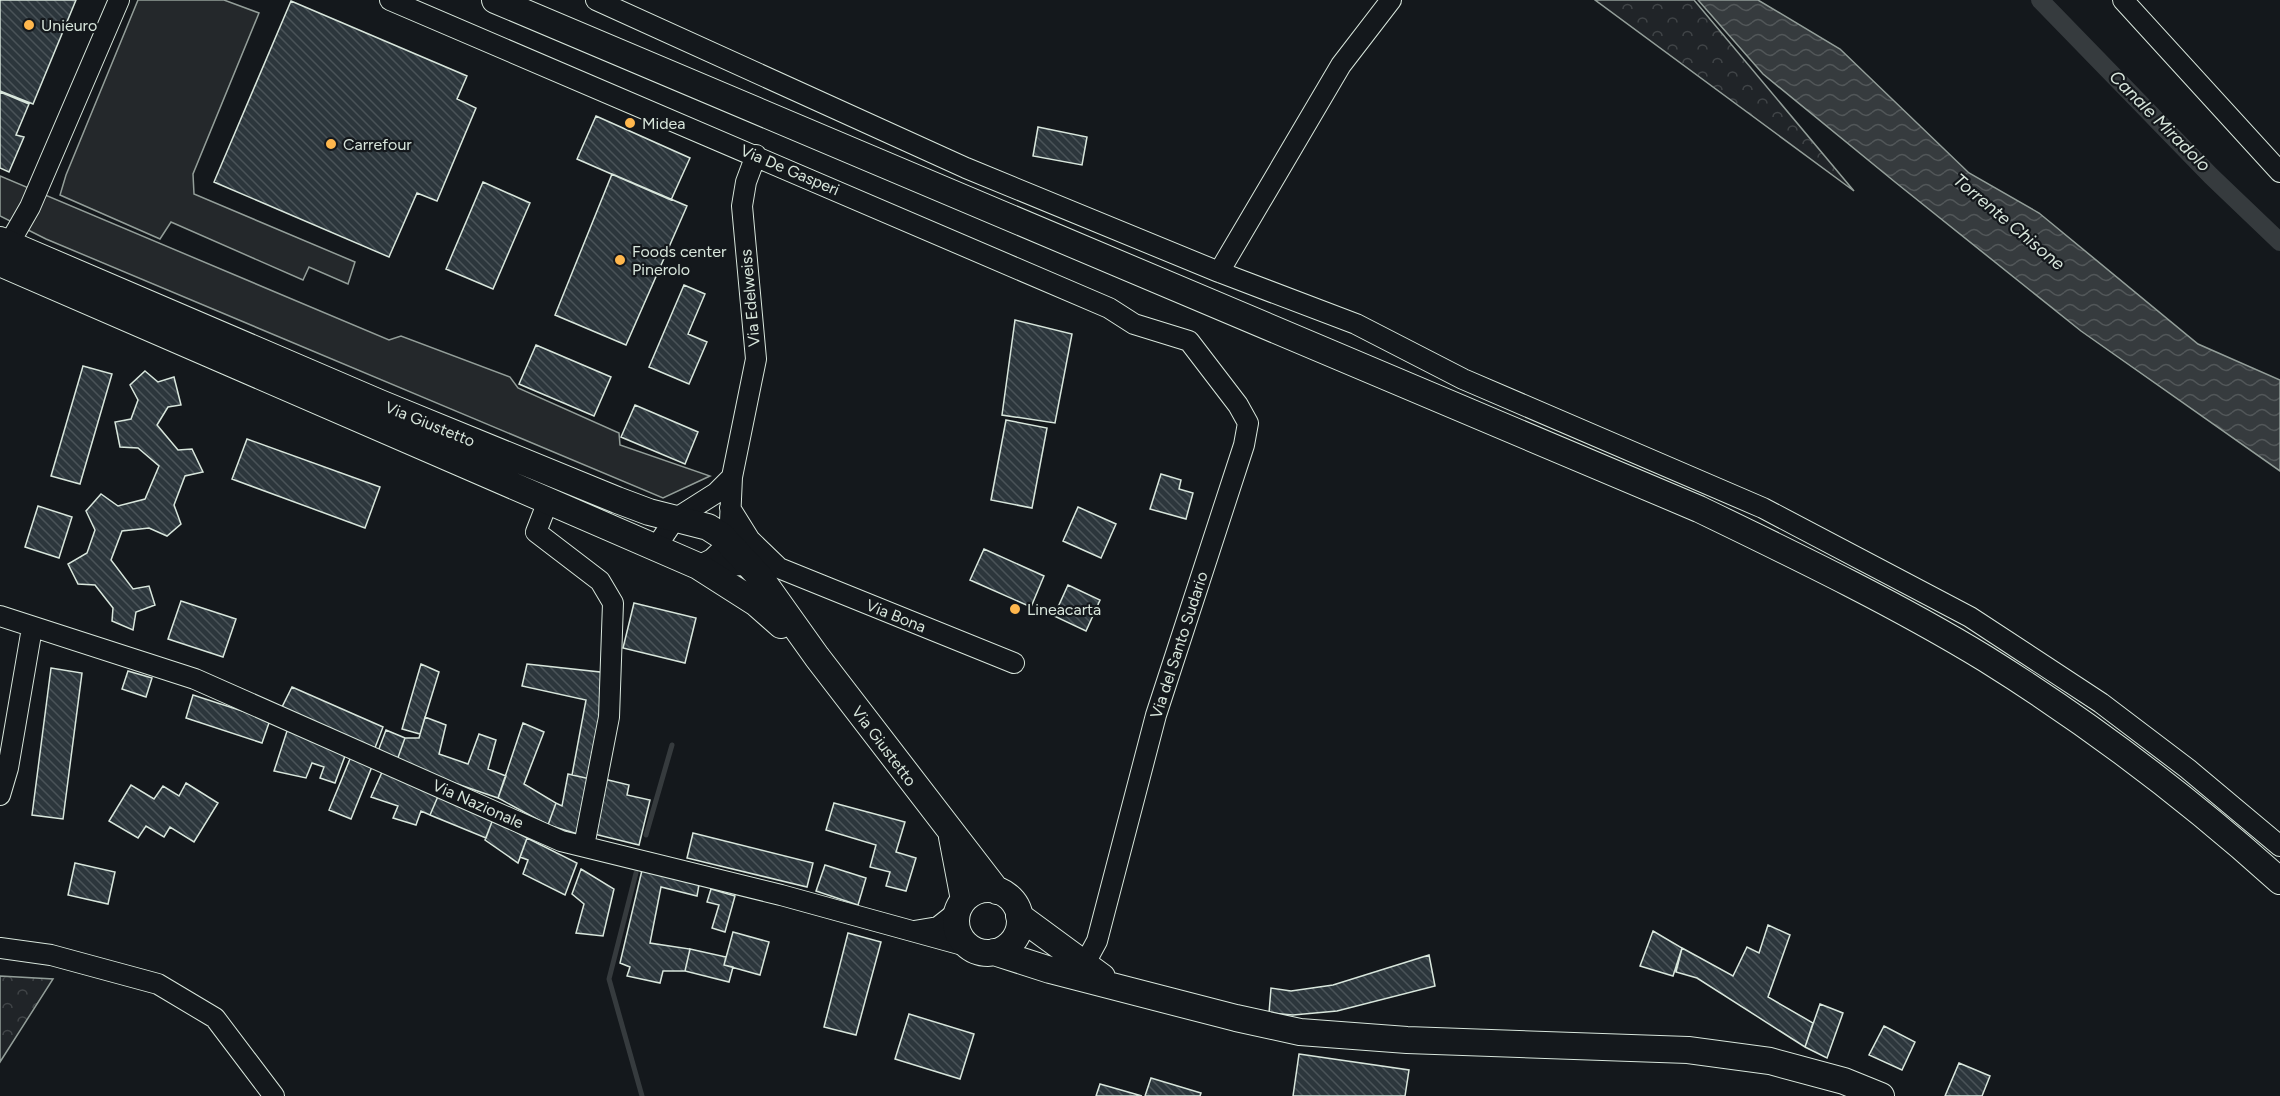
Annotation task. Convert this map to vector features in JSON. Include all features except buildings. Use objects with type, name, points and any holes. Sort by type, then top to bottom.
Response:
[{"type":"main road","points":[[495,0],[1699,509],[1823,569],[1986,660],[2098,733],[2178,794],[2280,881]]},
{"type":"main road","points":[[535,0],[572,16],[649,65]]},
{"type":"main road","name":"Via Giustetto","points":[[2,252],[548,501],[698,566],[756,603],[817,657]]},
{"type":"main road","name":"Via Giustetto","points":[[2,252],[617,500],[708,527],[729,543],[749,565],[997,891]]},
{"type":"main road","name":"Via Giustetto","points":[[952,834],[960,906]]},
{"type":"main road","points":[[1114,986],[1019,916],[1012,900],[997,891],[979,890],[960,906],[958,931],[969,947],[977,951],[994,952],[1050,970],[1236,1018],[1300,1032],[1407,1040],[1688,1050],[1738,1055],[1815,1072],[1881,1096]]},
{"type":"main road","points":[[994,952],[1011,943],[1017,935],[1019,916]]},
{"type":"street","points":[[2,252],[30,207],[119,0]]},
{"type":"street","name":"Via De Gasperi","points":[[390,0],[1110,308],[1134,324],[1189,341]]},
{"type":"street","points":[[596,0],[966,168],[1219,272],[1356,324],[1463,379],[1763,508],[1970,617],[2101,703],[2188,769],[2280,846]]},
{"type":"street","points":[[1219,272],[1341,65],[1391,0]]},
{"type":"street","points":[[2123,0],[2280,172]]},
{"type":"street","name":"Via Edelweiss","points":[[729,543],[732,477],[756,359],[742,206],[746,182],[756,155]]},
{"type":"street","name":"Via del Santo Sudario","points":[[1084,965],[1097,941],[1156,715],[1244,445],[1248,423],[1238,405],[1189,341]]},
{"type":"street","points":[[656,547],[675,519],[716,493],[732,477]]},
{"type":"street","points":[[548,501],[536,532],[600,581],[613,603],[609,717],[584,846]]},
{"type":"street","points":[[730,508],[750,540],[779,568]]},
{"type":"street","points":[[698,566],[712,559],[729,543]]},
{"type":"street","points":[[698,566],[749,565],[779,568]]},
{"type":"street","name":"Via Bona","points":[[779,568],[1014,663]]},
{"type":"street","name":"Via Nazionale","points":[[0,616],[195,680],[561,842],[781,895],[969,947]]},
{"type":"street","points":[[0,795],[8,768],[32,628]]},
{"type":"street","points":[[912,931],[938,927],[960,906]]},
{"type":"street","points":[[0,948],[51,955],[158,984],[215,1018],[274,1096]]},
{"type":"green space","points":[[1595,0],[1694,0],[1854,191]]},
{"type":"green space","points":[[0,976],[53,979],[0,1062]]},
{"type":"shaded area","points":[[138,0],[224,0],[259,13],[193,174],[194,194],[355,262],[348,284],[309,267],[303,280],[171,222],[160,239],[60,195],[66,175]]},
{"type":"shaded area","points":[[0,176],[389,340],[401,336],[510,377],[518,388],[619,433],[620,445],[710,476],[663,498],[46,239],[0,216]]},
{"type":"water","name":"Torrente Chisone","points":[[1698,0],[1758,0],[1840,49],[1969,173],[2039,213],[2198,344],[2280,380],[2280,471],[2081,331],[1895,182],[1763,74]]},
{"type":"waterway","name":"Canale Miradolo","points":[[2040,0],[2211,176],[2280,242]]},
{"type":"waterway","points":[[646,835],[672,745]]},
{"type":"waterway","points":[[636,873],[609,979],[642,1096]]},
{"type":"place","name":"Unieuro","points":[[29,25]]},
{"type":"place","name":"Midea","points":[[630,123]]},
{"type":"place","name":"Carrefour","points":[[331,144]]},
{"type":"place","name":"Foods center Pinerolo","points":[[620,260]]},
{"type":"place","name":"Lineacarta","points":[[1015,609]]}]
